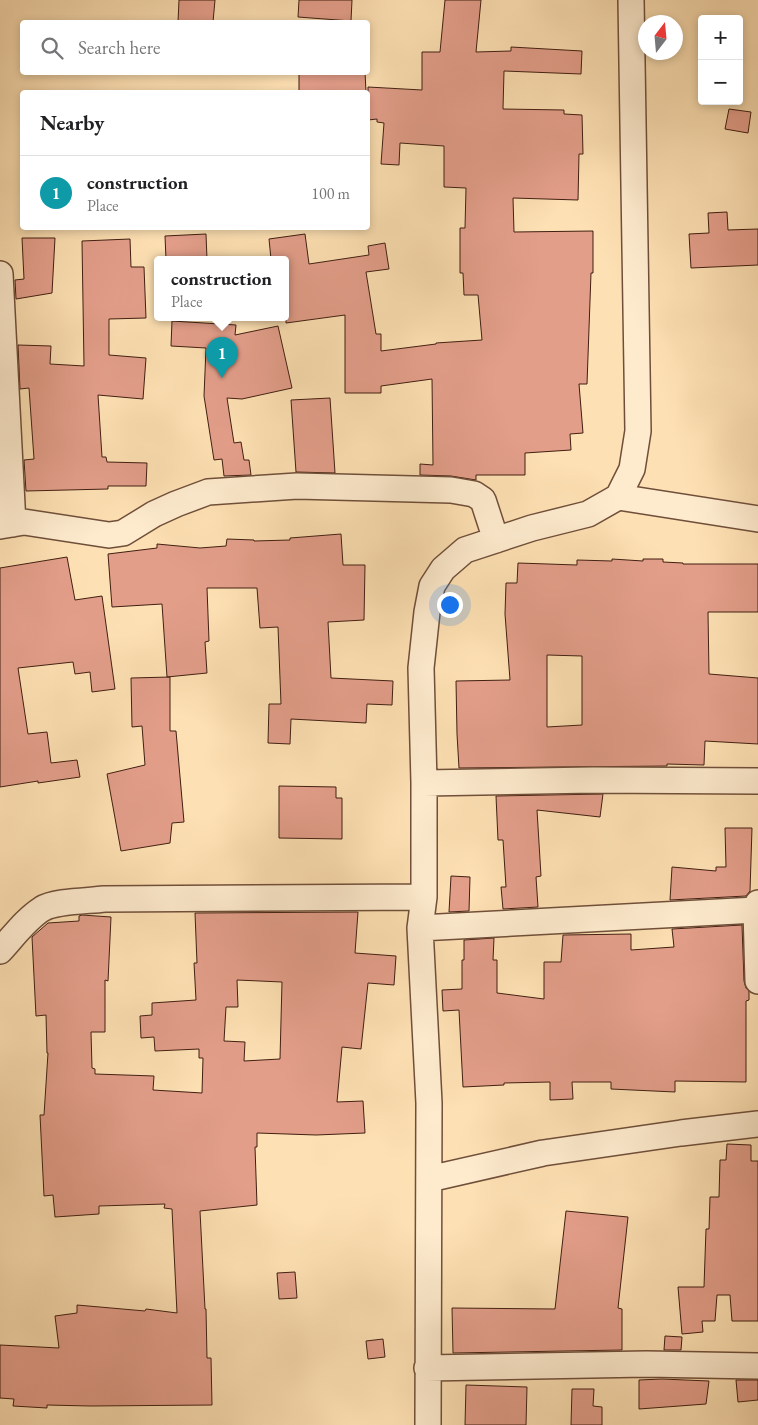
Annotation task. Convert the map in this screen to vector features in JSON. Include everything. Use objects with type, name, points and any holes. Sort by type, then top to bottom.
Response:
[{"type":"street","points":[[428,1425],[429,1103],[420,928],[424,897],[421,668],[426,612],[432,586],[443,569],[465,550],[532,528],[588,514],[618,497],[632,469],[638,431],[631,0]]},
{"type":"street","points":[[0,274],[6,525],[24,522],[110,535],[123,533],[154,514],[208,492],[297,486],[451,490],[474,494],[483,500],[496,540]]},
{"type":"street","points":[[618,497],[758,519]]},
{"type":"street","points":[[424,783],[593,780],[758,781]]},
{"type":"street","points":[[0,951],[34,916],[44,908],[54,905],[104,899],[424,897]]},
{"type":"street","points":[[420,928],[757,907],[758,981]]},
{"type":"street","points":[[429,1179],[543,1153],[758,1124]]},
{"type":"street","points":[[427,1368],[628,1364],[758,1366]]},
{"type":"building","points":[[179,0],[215,0],[213,20],[178,20]]},
{"type":"building","points":[[299,0],[352,0],[351,20],[298,17]]},
{"type":"building","points":[[445,0],[481,0],[476,52],[511,51],[511,47],[582,51],[581,74],[504,71],[503,109],[564,110],[564,114],[582,115],[583,154],[579,154],[578,200],[513,198],[514,232],[593,231],[593,273],[591,273],[587,384],[579,384],[583,433],[570,434],[571,450],[525,453],[525,475],[476,475],[476,480],[451,476],[420,475],[420,464],[433,465],[432,379],[381,386],[381,393],[345,393],[345,315],[286,323],[286,321],[289,321],[289,256],[271,256],[269,239],[305,234],[309,264],[369,255],[368,246],[385,243],[389,269],[366,272],[376,334],[381,334],[381,351],[436,343],[482,340],[478,295],[464,295],[463,273],[460,273],[460,228],[465,228],[466,188],[444,187],[444,146],[400,143],[399,165],[381,164],[384,123],[377,122],[377,119],[370,120],[370,90],[368,90],[368,87],[422,90],[422,52],[440,52]]},
{"type":"building","points":[[299,75],[365,75],[366,90],[299,90]]},
{"type":"building","points":[[729,109],[751,112],[748,133],[725,129]]},
{"type":"building","points":[[727,212],[728,230],[758,229],[758,265],[691,268],[689,234],[709,233],[708,213]]},
{"type":"building","points":[[206,234],[207,256],[166,256],[165,236]]},
{"type":"building","points":[[22,238],[55,238],[52,293],[16,299],[15,280],[24,279]]},
{"type":"building","points":[[130,239],[131,267],[144,267],[146,318],[109,319],[109,355],[146,358],[143,399],[98,395],[102,457],[106,457],[107,462],[147,463],[146,486],[108,486],[108,489],[26,491],[24,460],[34,459],[29,388],[20,389],[18,345],[51,346],[50,364],[84,366],[82,241]]},
{"type":"building","points":[[172,321],[236,325],[235,335],[278,326],[292,388],[242,399],[227,398],[234,443],[241,442],[244,460],[249,460],[251,475],[224,476],[222,459],[214,460],[204,396],[206,348],[171,346]]},
{"type":"building","points":[[330,398],[335,473],[296,472],[291,400]]},
{"type":"building","points":[[341,534],[343,565],[365,565],[364,620],[328,622],[331,678],[393,681],[392,705],[367,704],[366,723],[291,719],[290,744],[268,743],[269,704],[281,704],[278,627],[260,628],[257,588],[207,588],[209,641],[205,642],[207,673],[167,677],[162,604],[112,607],[108,554],[157,548],[157,544],[200,548],[226,546],[227,539],[254,541],[290,540],[290,538]]},
{"type":"building","points":[[67,557],[75,600],[102,596],[115,689],[92,692],[90,672],[75,674],[73,662],[18,668],[28,734],[47,732],[51,763],[77,760],[80,777],[0,787],[0,568]]},
{"type":"building","points":[[612,559],[643,561],[643,559],[663,559],[663,562],[683,564],[758,564],[758,612],[708,612],[709,674],[758,678],[758,744],[705,741],[704,765],[459,768],[456,681],[510,680],[505,614],[506,583],[517,583],[518,563],[577,565],[577,560],[612,561]],"holes":[[[547,655],[582,656],[582,725],[547,727]]]},
{"type":"building","points":[[170,677],[170,731],[176,731],[184,822],[172,823],[170,843],[121,851],[107,774],[145,765],[142,726],[132,727],[131,678]]},
{"type":"building","points":[[279,786],[336,787],[336,798],[342,798],[342,839],[279,838]]},
{"type":"building","points":[[603,794],[600,817],[537,810],[541,876],[536,877],[538,907],[503,909],[501,887],[506,887],[503,840],[498,840],[496,796]]},
{"type":"building","points":[[725,828],[752,828],[750,891],[746,896],[670,900],[672,867],[716,871],[716,867],[726,867]]},
{"type":"building","points":[[451,876],[470,877],[469,911],[449,912]]},
{"type":"building","points":[[358,912],[355,953],[396,956],[394,985],[368,983],[361,1049],[342,1047],[337,1102],[363,1101],[365,1133],[316,1135],[257,1133],[257,1147],[255,1147],[257,1205],[200,1211],[207,1358],[211,1358],[212,1405],[47,1405],[47,1408],[13,1406],[14,1399],[0,1398],[0,1345],[59,1348],[55,1316],[77,1313],[77,1305],[145,1311],[146,1309],[177,1313],[172,1209],[164,1208],[165,1204],[99,1206],[99,1214],[55,1217],[53,1195],[44,1196],[40,1115],[44,1115],[48,1053],[46,1015],[36,1016],[32,937],[48,923],[79,921],[79,916],[82,915],[111,917],[108,981],[105,980],[105,1032],[91,1032],[92,1068],[95,1069],[95,1074],[154,1076],[153,1090],[202,1093],[203,1058],[199,1058],[199,1049],[155,1051],[154,1037],[141,1038],[140,1016],[152,1015],[152,1003],[196,1000],[194,963],[197,963],[195,913]],"holes":[[[237,980],[282,982],[280,1059],[244,1061],[245,1042],[224,1041],[226,1007],[238,1007]]]},
{"type":"building","points":[[742,925],[744,981],[749,991],[749,1000],[746,1001],[746,1082],[675,1081],[675,1092],[611,1089],[611,1082],[572,1082],[573,1099],[550,1100],[550,1082],[504,1083],[504,1085],[463,1087],[459,1010],[443,1011],[442,990],[462,989],[464,940],[494,938],[493,960],[497,960],[497,993],[544,999],[544,962],[561,962],[563,935],[631,934],[631,950],[674,947],[672,929]]},
{"type":"building","points":[[727,1144],[751,1145],[751,1161],[758,1161],[758,1321],[732,1321],[730,1295],[717,1295],[715,1321],[702,1321],[703,1332],[682,1334],[678,1287],[704,1287],[706,1229],[709,1229],[710,1197],[719,1197],[720,1160],[726,1160]]},
{"type":"building","points":[[566,1211],[628,1217],[618,1308],[622,1309],[622,1350],[453,1353],[452,1308],[555,1309]]},
{"type":"building","points":[[295,1272],[297,1298],[279,1299],[277,1273]]},
{"type":"building","points":[[665,1336],[682,1337],[681,1350],[664,1350]]},
{"type":"building","points":[[383,1339],[385,1357],[368,1359],[366,1341]]},
{"type":"building","points":[[639,1380],[709,1381],[706,1404],[639,1409]]},
{"type":"building","points":[[736,1380],[758,1380],[758,1400],[738,1402]]},
{"type":"building","points":[[466,1385],[527,1387],[526,1425],[465,1425]]},
{"type":"building","points":[[572,1389],[594,1389],[593,1406],[602,1407],[602,1425],[571,1425]]},
{"type":"place","name":"construction","points":[[222,378]]}]
